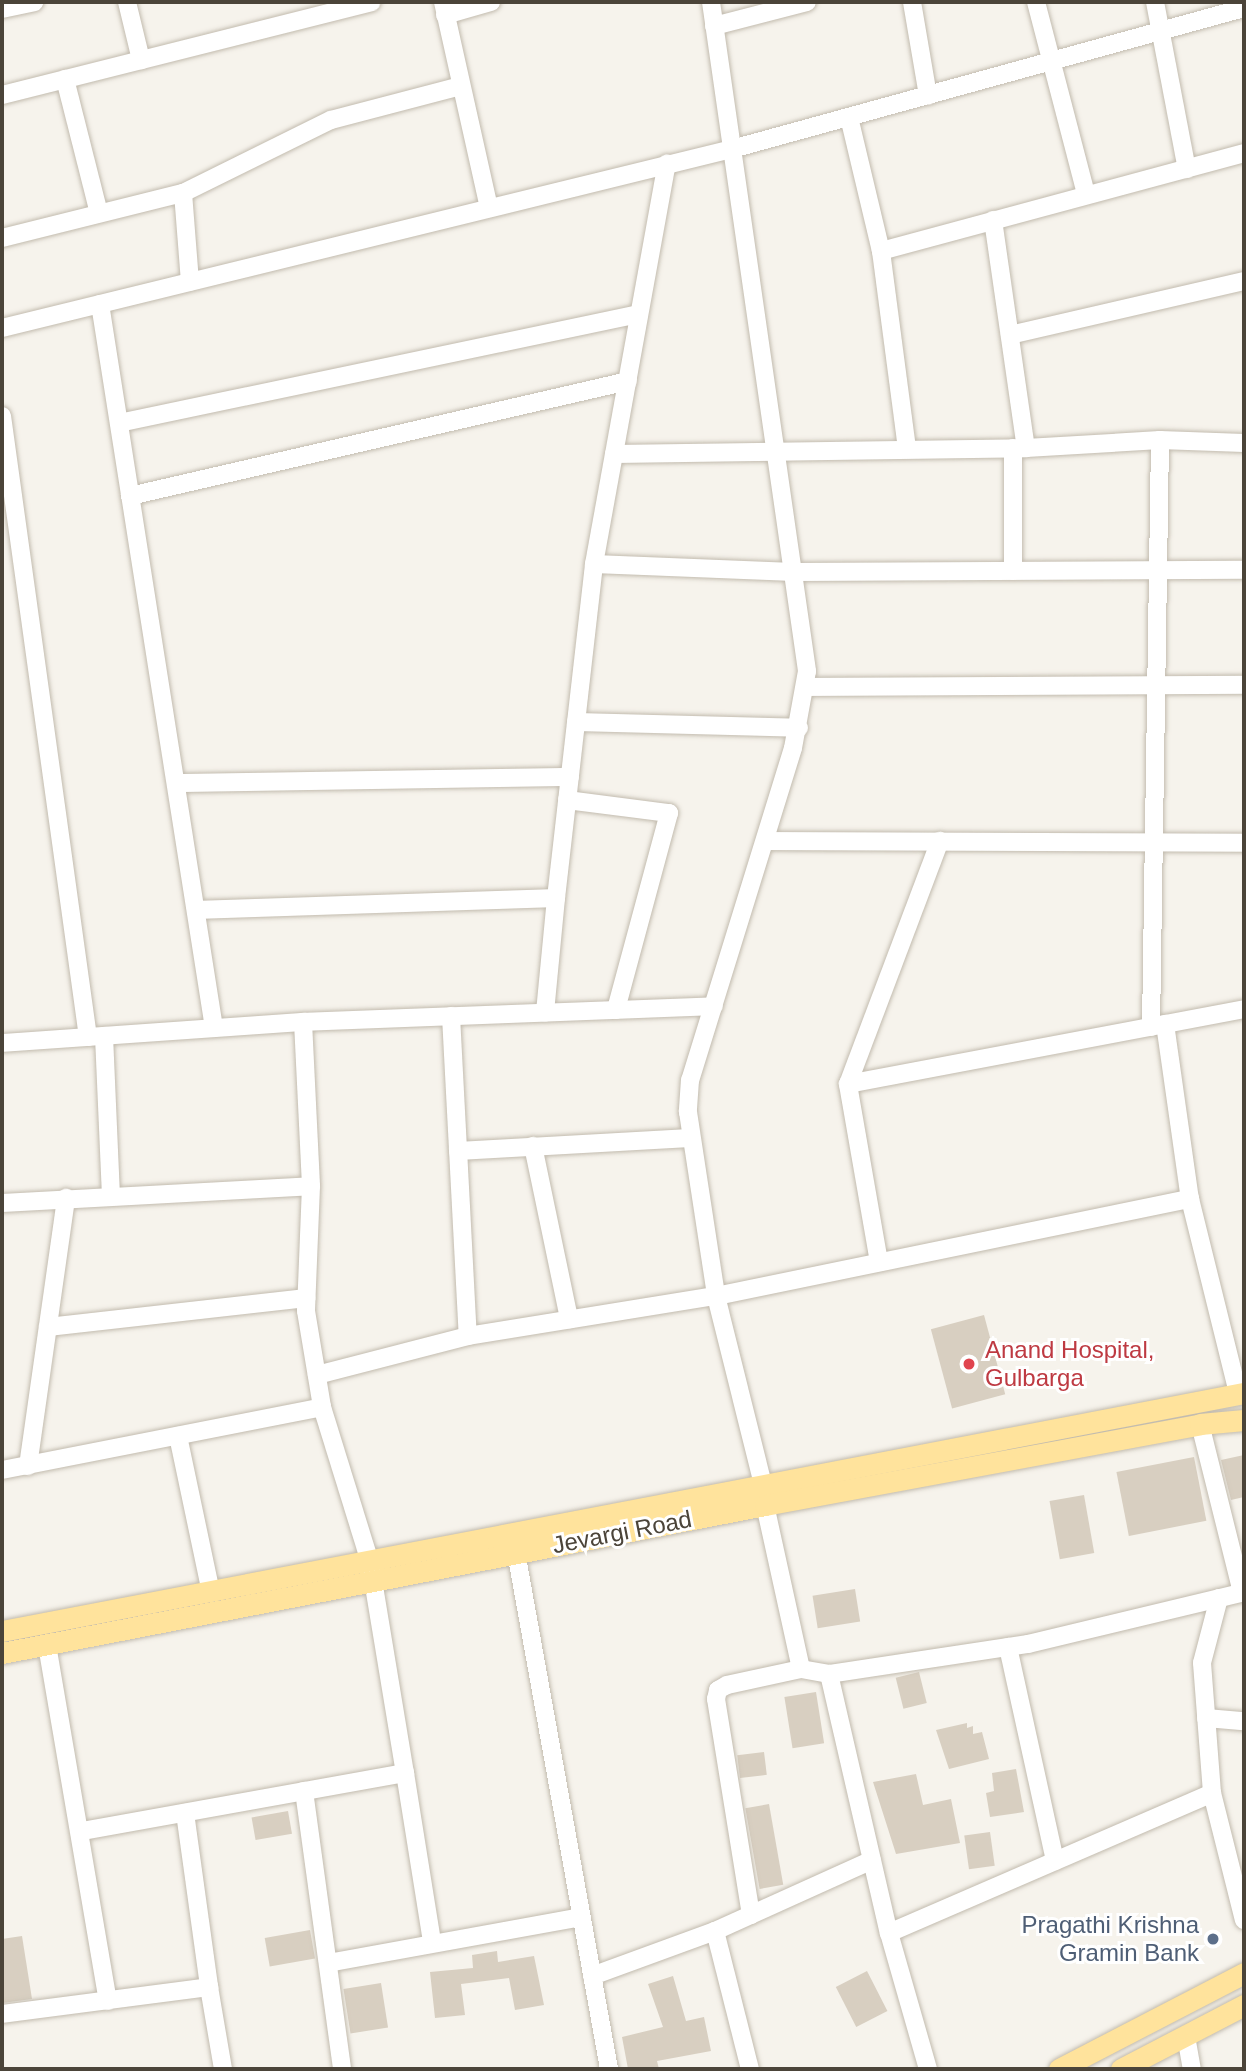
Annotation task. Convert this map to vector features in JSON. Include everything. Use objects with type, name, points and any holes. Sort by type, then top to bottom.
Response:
[{"type":"main road","points":[[2,1631],[370,1562],[764,1495],[1241,1393]]},
{"type":"main road","name":"Jevargi Road","points":[[2,1653],[375,1584],[764,1495],[1200,1424],[1244,1420]]},
{"type":"main road","points":[[1059,2069],[1244,1973]]},
{"type":"main road","points":[[1121,2069],[1244,2006]]},
{"type":"street","points":[[2,9],[34,2]]},
{"type":"street","points":[[127,2],[141,60]]},
{"type":"street","points":[[2,96],[371,2]]},
{"type":"street","points":[[489,208],[444,8],[491,2]]},
{"type":"street","points":[[711,2],[794,572],[806,687],[799,728],[690,1080],[690,1138],[716,1296],[764,1495],[801,1669]]},
{"type":"street","points":[[715,26],[807,2]]},
{"type":"street","points":[[912,2],[928,96]]},
{"type":"street","points":[[1036,2],[1048,63],[1086,194]]},
{"type":"street","points":[[1155,2],[1186,170]]},
{"type":"street","points":[[2,328],[732,149],[1244,8]]},
{"type":"street","points":[[65,79],[99,213]]},
{"type":"street","points":[[2,238],[183,193],[331,120],[461,86]]},
{"type":"street","points":[[849,117],[881,251],[907,448]]},
{"type":"street","points":[[881,251],[1244,153]]},
{"type":"street","points":[[545,1012],[594,565],[667,164]]},
{"type":"street","points":[[183,193],[190,282]]},
{"type":"street","points":[[993,220],[1010,335],[1020,448],[1013,571]]},
{"type":"street","points":[[1010,335],[1244,281]]},
{"type":"street","points":[[100,304],[214,1028]]},
{"type":"street","points":[[119,423],[639,314]]},
{"type":"street","points":[[130,496],[628,381]]},
{"type":"street","points":[[2,416],[96,1037],[111,1196]]},
{"type":"street","points":[[614,454],[776,448],[1020,448],[1160,440],[1244,443]]},
{"type":"street","points":[[1160,440],[1154,686],[1158,1025],[1190,1199],[1241,1393]]},
{"type":"street","points":[[594,565],[794,572],[1244,570]]},
{"type":"street","points":[[806,687],[1244,685]]},
{"type":"street","points":[[576,722],[799,728]]},
{"type":"street","points":[[176,783],[570,777]]},
{"type":"street","points":[[567,800],[669,813],[616,1010]]},
{"type":"street","points":[[765,841],[1244,843]]},
{"type":"street","points":[[880,1262],[848,1084],[940,841]]},
{"type":"street","points":[[196,910],[556,898]]},
{"type":"street","points":[[2,1043],[303,1022],[713,1006]]},
{"type":"street","points":[[848,1084],[1244,1009]]},
{"type":"street","points":[[451,1016],[468,1336]]},
{"type":"street","points":[[303,1022],[311,1186],[306,1298],[322,1407],[375,1584],[432,1942]]},
{"type":"street","points":[[458,1151],[690,1138]]},
{"type":"street","points":[[533,1146],[569,1320]]},
{"type":"street","points":[[2,1203],[311,1186]]},
{"type":"street","points":[[28,1466],[66,1198]]},
{"type":"street","points":[[317,1375],[468,1336],[716,1296],[1190,1199]]},
{"type":"street","points":[[48,1327],[306,1298]]},
{"type":"street","points":[[2,1470],[322,1407]]},
{"type":"street","points":[[751,1915],[716,1699],[718,1690],[727,1685],[801,1669],[829,1674],[1009,1647],[1243,1592],[1200,1424]]},
{"type":"street","points":[[177,1436],[211,1593]]},
{"type":"street","points":[[516,1552],[609,2069]]},
{"type":"street","points":[[1219,1598],[1202,1663],[1206,1718],[1212,1793],[1244,1920]]},
{"type":"street","points":[[47,1645],[82,1831],[108,2001]]},
{"type":"street","points":[[1009,1647],[1055,1861]]},
{"type":"street","points":[[829,1674],[889,1933],[928,2069]]},
{"type":"street","points":[[1206,1718],[1244,1721]]},
{"type":"street","points":[[82,1831],[405,1773]]},
{"type":"street","points":[[304,1791],[342,2069]]},
{"type":"street","points":[[889,1933],[1212,1793]]},
{"type":"street","points":[[185,1813],[223,2069]]},
{"type":"street","points":[[592,1976],[715,1931],[872,1860]]},
{"type":"street","points":[[328,1963],[581,1917]]},
{"type":"street","points":[[715,1931],[750,2069]]},
{"type":"street","points":[[2,2014],[209,1987]]},
{"type":"street","points":[[1186,2036],[1192,2069]]},
{"type":"building","points":[[984,1315],[1005,1394],[952,1408],[931,1329]]},
{"type":"building","points":[[1244,1455],[1244,1497],[1231,1500],[1221,1460]]},
{"type":"building","points":[[1194,1457],[1206,1521],[1129,1536],[1116,1472]]},
{"type":"building","points":[[1084,1495],[1094,1553],[1060,1559],[1050,1501]]},
{"type":"building","points":[[855,1589],[860,1622],[818,1628],[813,1596]]},
{"type":"building","points":[[919,1672],[927,1703],[903,1709],[896,1678]]},
{"type":"building","points":[[816,1692],[824,1743],[793,1748],[784,1697]]},
{"type":"building","points":[[967,1723],[967,1728],[973,1726],[973,1734],[982,1732],[989,1759],[949,1769],[936,1730]]},
{"type":"building","points":[[764,1752],[767,1775],[740,1778],[737,1755]]},
{"type":"building","points":[[1016,1769],[1024,1812],[990,1817],[986,1793],[994,1791],[992,1773]]},
{"type":"building","points":[[916,1774],[923,1805],[951,1799],[960,1843],[896,1854],[873,1782]]},
{"type":"building","points":[[769,1804],[783,1885],[760,1889],[745,1808]]},
{"type":"building","points":[[288,1811],[292,1834],[256,1840],[252,1817]]},
{"type":"building","points":[[990,1832],[995,1866],[969,1869],[964,1836]]},
{"type":"building","points":[[310,1930],[315,1959],[270,1967],[265,1938]]},
{"type":"building","points":[[22,1936],[32,1999],[2,2003],[2,1939]]},
{"type":"building","points":[[497,1951],[498,1962],[534,1956],[544,2005],[515,2010],[509,1978],[461,1984],[465,2015],[435,2018],[430,1972],[473,1968],[472,1955]]},
{"type":"building","points":[[867,1971],[887,2011],[856,2027],[836,1987]]},
{"type":"building","points":[[673,1976],[686,2021],[704,2017],[711,2051],[657,2061],[659,2069],[628,2069],[622,2037],[663,2027],[648,1984]]},
{"type":"building","points":[[381,1983],[388,2027],[351,2033],[343,1989]]},
{"type":"place","name":"Anand Hospital, Gulbarga","points":[[969,1364]]},
{"type":"place","name":"Pragathi Krishna Gramin Bank","points":[[1213,1939]]}]
